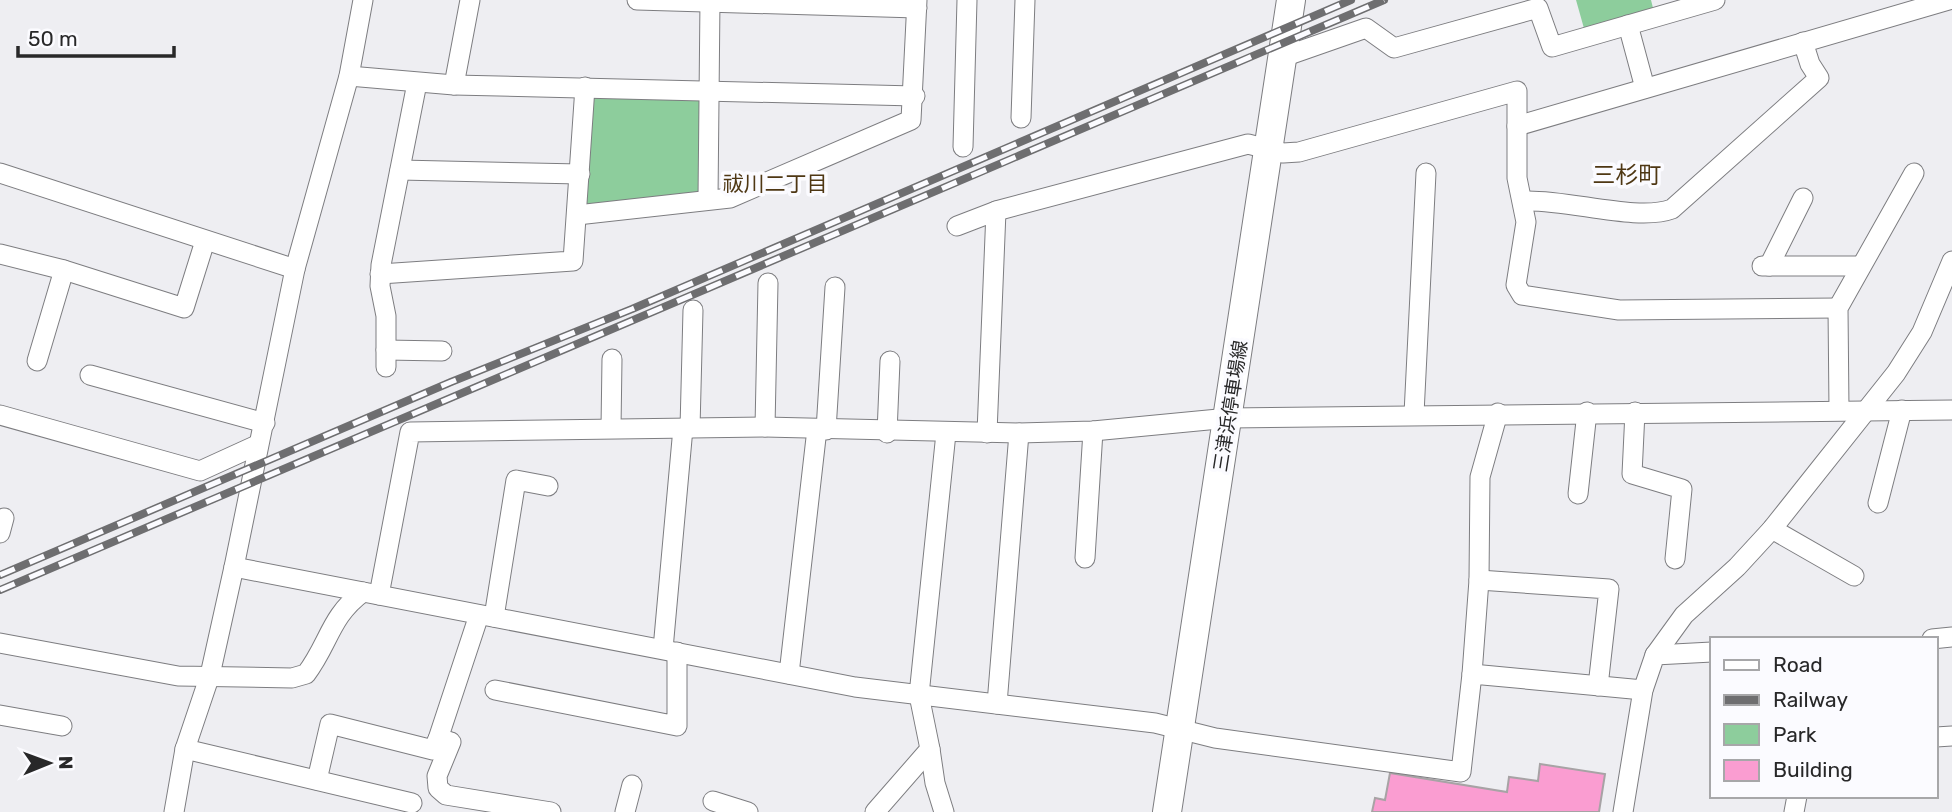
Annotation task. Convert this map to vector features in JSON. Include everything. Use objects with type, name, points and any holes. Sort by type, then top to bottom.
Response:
[{"type":"main road","name":"三津浜停車場線","points":[[1167,812],[1291,0]]},
{"type":"street","points":[[174,812],[185,749],[210,675],[257,445],[265,423],[295,269],[349,76],[363,0]]},
{"type":"street","points":[[454,85],[470,0]]},
{"type":"street","points":[[577,215],[730,198],[911,120],[915,96],[917,4],[637,0]]},
{"type":"street","points":[[963,147],[967,0]]},
{"type":"street","points":[[1021,118],[1025,0]]},
{"type":"street","points":[[1283,57],[1366,28],[1394,48],[1538,8],[1552,47],[1715,0]]},
{"type":"street","points":[[1517,125],[1950,0]]},
{"type":"street","points":[[708,199],[710,1]]},
{"type":"street","points":[[1628,24],[1645,88]]},
{"type":"street","points":[[1524,201],[1564,201],[1642,214],[1660,214],[1672,209],[1819,78],[1810,64],[1803,42]]},
{"type":"street","points":[[349,76],[454,85],[915,96]]},
{"type":"street","points":[[417,83],[380,274],[386,316],[386,359],[442,351]]},
{"type":"street","points":[[380,274],[573,261],[585,87]]},
{"type":"street","points":[[957,226],[996,211],[1248,144],[1283,153],[1299,152],[1517,91],[1517,178],[1524,201],[1525,249],[1516,285],[1522,295],[1619,310],[1838,308]]},
{"type":"street","points":[[400,170],[580,174]]},
{"type":"street","points":[[0,173],[295,269]]},
{"type":"street","points":[[1414,414],[1426,173]]},
{"type":"street","points":[[1839,410],[1838,308],[1914,173]]},
{"type":"street","points":[[1803,198],[1766,266],[1861,266]]},
{"type":"street","points":[[987,433],[996,211]]},
{"type":"street","points":[[0,254],[64,270],[184,308],[205,241]]},
{"type":"street","points":[[1623,812],[1643,690],[1655,655],[1684,615],[1737,567],[1772,529],[1896,373],[1922,332],[1950,268]]},
{"type":"street","points":[[37,361],[64,270]]},
{"type":"street","points":[[765,427],[768,283]]},
{"type":"street","points":[[789,674],[821,430],[835,287]]},
{"type":"street","points":[[495,690],[677,726],[670,650],[693,310]]},
{"type":"street","points":[[611,428],[612,359]]},
{"type":"street","points":[[887,433],[890,361]]},
{"type":"street","points":[[90,375],[265,423]]},
{"type":"street","points":[[1878,503],[1902,410]]},
{"type":"street","points":[[371,593],[410,432],[765,427],[887,433],[1019,433],[1093,431],[1229,418],[1952,410]]},
{"type":"street","points":[[1578,494],[1587,412]]},
{"type":"street","points":[[1635,412],[1632,474],[1682,489],[1675,559]]},
{"type":"street","points":[[234,567],[789,674],[919,695],[1155,723],[1215,738],[1461,772],[1479,580],[1480,477],[1498,413]]},
{"type":"street","points":[[0,415],[200,471],[257,445]]},
{"type":"street","points":[[1086,558],[1093,431]]},
{"type":"street","points":[[944,812],[935,783],[919,695],[946,433]]},
{"type":"street","points":[[997,704],[1019,433]]},
{"type":"street","points":[[548,486],[516,480],[486,616],[451,742],[437,776],[438,788],[446,796],[551,812]]},
{"type":"street","points":[[1772,529],[1854,576]]},
{"type":"street","points":[[1479,580],[1609,589],[1598,686]]},
{"type":"street","points":[[0,643],[178,676],[292,678],[306,674],[335,618],[345,605],[371,593]]},
{"type":"street","points":[[1655,655],[1710,652]]},
{"type":"street","points":[[1472,674],[1643,690]]},
{"type":"street","points":[[0,715],[62,726]]},
{"type":"street","points":[[317,780],[330,724],[433,750],[451,742]]},
{"type":"street","points":[[185,749],[412,803]]},
{"type":"street","points":[[875,812],[930,749]]},
{"type":"street","points":[[625,812],[632,785]]},
{"type":"street","points":[[713,801],[737,810]]},
{"type":"green space","points":[[1576,0],[1651,0],[1654,12],[1585,32]]},
{"type":"green space","points":[[591,92],[705,96],[704,194],[584,208]]},
{"type":"building","points":[[1540,764],[1605,774],[1599,812],[1372,812],[1375,798],[1385,800],[1390,773],[1507,792],[1509,777],[1538,781]]},
{"type":"railway","points":[[0,575],[451,382],[632,309],[1351,0]]},
{"type":"railway","points":[[0,590],[1384,0]]},
{"type":"district","name":"三杉町","points":[[1627,175]]},
{"type":"district","name":"祓川二丁目","points":[[775,184]]}]
